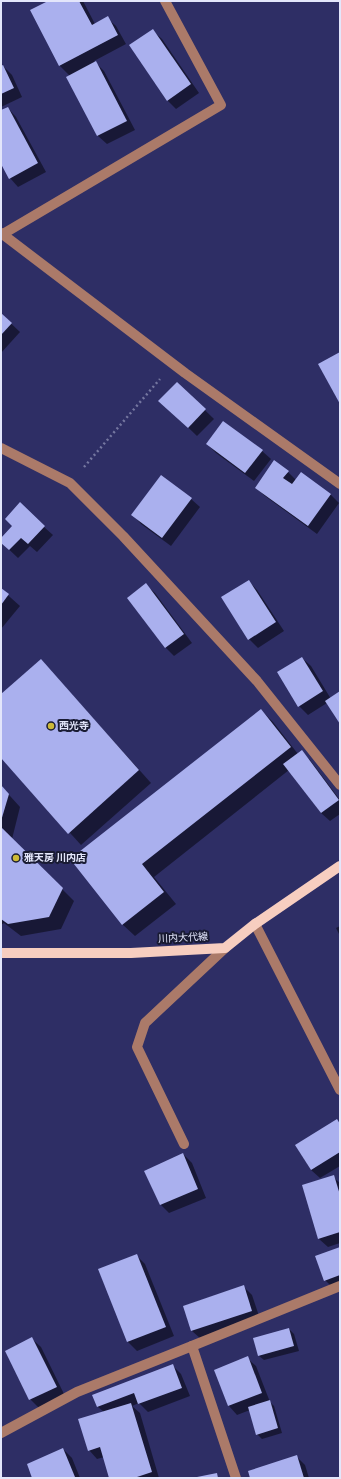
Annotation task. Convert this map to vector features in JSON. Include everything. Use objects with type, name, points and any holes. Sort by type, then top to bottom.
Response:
[{"type":"main road","points":[[225,948],[255,924],[340,866]]},
{"type":"main road","name":"川内大代線","points":[[1,953],[131,953],[225,948]]},
{"type":"street","points":[[166,1],[221,105],[2,233],[173,363],[340,484]]},
{"type":"street","points":[[1,448],[70,483],[123,536],[257,682],[340,785]]},
{"type":"street","points":[[255,924],[340,1090]]},
{"type":"street","points":[[184,1144],[137,1047],[145,1023],[225,948]]},
{"type":"street","points":[[1,1433],[77,1392],[340,1286]]},
{"type":"street","points":[[192,1346],[236,1478]]},
{"type":"path","points":[[70,483],[173,363]]},
{"type":"building","points":[[48,1],[79,1],[92,25],[108,16],[118,35],[59,66],[30,10]]},
{"type":"building","points":[[153,29],[191,84],[167,101],[129,45]]},
{"type":"building","points":[[96,61],[127,121],[97,136],[66,77]]},
{"type":"building","points":[[3,65],[14,88],[1,94],[1,66]]},
{"type":"building","points":[[8,107],[38,163],[9,179],[1,164],[1,110]]},
{"type":"building","points":[[1,313],[12,323],[1,335]]},
{"type":"building","points":[[340,352],[340,404],[318,364]]},
{"type":"building","points":[[177,382],[206,409],[188,428],[158,401]]},
{"type":"building","points":[[223,421],[263,450],[245,473],[206,444]]},
{"type":"building","points":[[274,460],[289,471],[283,478],[292,484],[301,472],[331,494],[308,526],[255,488]]},
{"type":"building","points":[[161,475],[192,498],[162,538],[131,515]]},
{"type":"building","points":[[20,502],[45,526],[28,544],[21,538],[9,550],[1,543],[1,538],[12,526],[5,519]]},
{"type":"building","points":[[249,580],[276,622],[248,640],[221,597]]},
{"type":"building","points":[[146,583],[184,634],[165,648],[127,598]]},
{"type":"building","points":[[1,588],[9,594],[1,605]]},
{"type":"building","points":[[302,657],[323,691],[298,707],[277,672]]},
{"type":"building","name":"西光寺","points":[[41,659],[139,770],[68,834],[1,758],[1,694]]},
{"type":"building","points":[[340,691],[340,724],[325,701]]},
{"type":"building","points":[[261,709],[291,747],[142,864],[164,892],[122,925],[70,859]]},
{"type":"building","points":[[302,750],[339,800],[321,813],[283,764]]},
{"type":"building","points":[[1,785],[9,794],[1,821]]},
{"type":"building","name":"雅天房 川内店","points":[[1,827],[63,888],[49,917],[8,924],[1,919]]},
{"type":"building","points":[[337,1119],[340,1124],[340,1152],[311,1170],[295,1145]]},
{"type":"building","points":[[183,1153],[198,1189],[160,1205],[144,1171]]},
{"type":"building","points":[[334,1175],[340,1195],[340,1232],[318,1239],[302,1185]]},
{"type":"building","points":[[340,1247],[340,1275],[324,1281],[315,1256]]},
{"type":"building","points":[[137,1254],[166,1327],[127,1342],[98,1269]]},
{"type":"building","points":[[244,1285],[252,1311],[191,1331],[183,1306]]},
{"type":"building","points":[[289,1328],[294,1346],[258,1356],[253,1338]]},
{"type":"building","points":[[32,1337],[57,1387],[29,1400],[5,1351]]},
{"type":"building","points":[[248,1356],[262,1393],[228,1406],[214,1370]]},
{"type":"building","points":[[173,1364],[182,1388],[138,1404],[134,1393],[97,1407],[92,1395]]},
{"type":"building","points":[[270,1400],[278,1428],[256,1435],[248,1407]]},
{"type":"building","points":[[131,1403],[152,1472],[134,1478],[109,1478],[100,1447],[88,1451],[78,1419]]},
{"type":"building","points":[[63,1448],[75,1477],[32,1478],[27,1464]]},
{"type":"building","points":[[297,1455],[304,1478],[250,1478],[248,1471]]},
{"type":"building","points":[[217,1473],[218,1478],[197,1478],[197,1477]]},
{"type":"place","name":"西光寺","points":[[51,726]]},
{"type":"place","name":"雅天房 川内店","points":[[16,858]]}]
